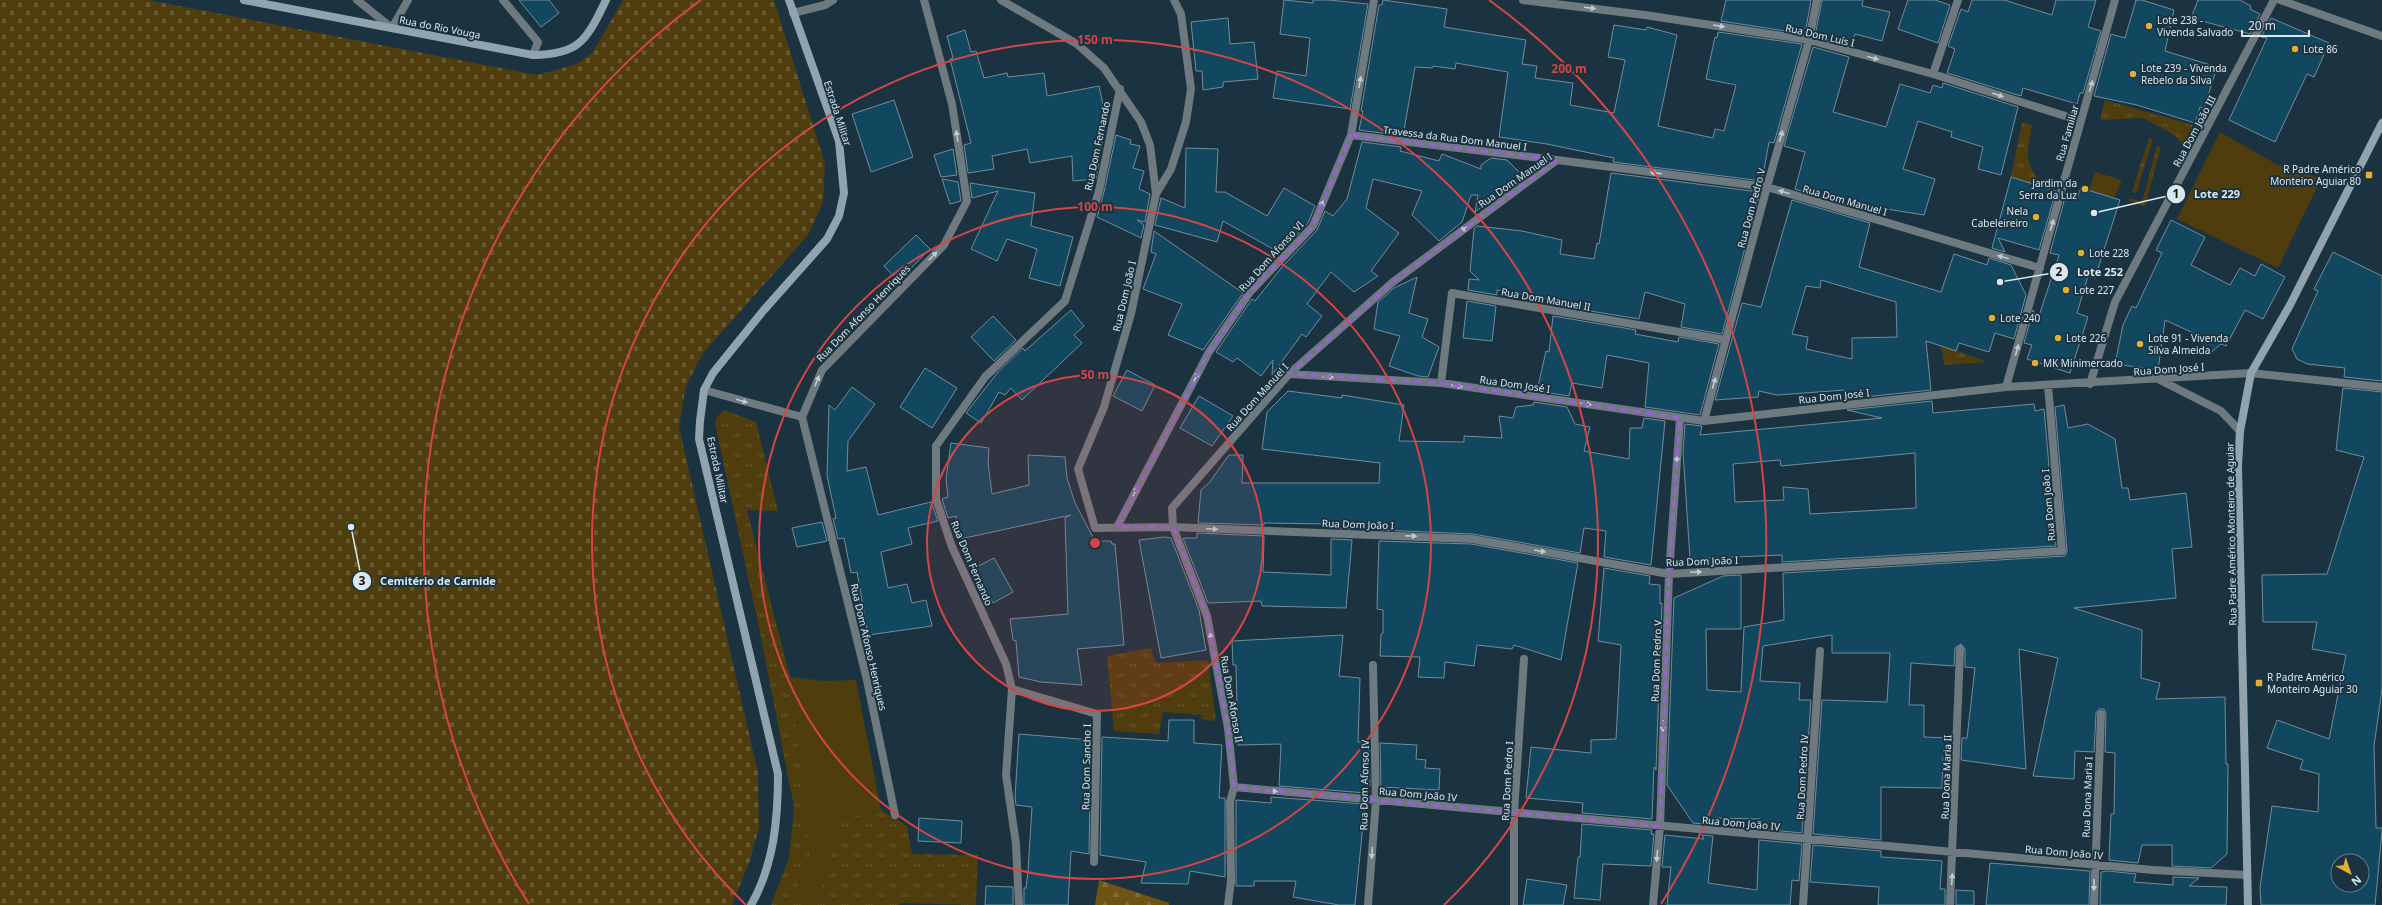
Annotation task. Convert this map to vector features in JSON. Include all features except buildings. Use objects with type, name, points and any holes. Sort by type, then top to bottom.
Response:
[{"type":"street","name":"Rua do Rio Vouga","points":[[244,0],[533,55],[557,54],[579,43],[591,30],[606,0]]},
{"type":"street","points":[[357,0],[392,28],[408,0]]},
{"type":"street","points":[[503,0],[538,42],[533,55]]},
{"type":"street","name":"Estrada Militar","points":[[752,905],[766,872],[774,843],[778,806],[778,774],[700,440],[700,421],[704,390],[713,373],[758,318],[827,239],[839,216],[842,201],[844,168],[839,141],[789,0]]},
{"type":"street","points":[[793,13],[825,5],[833,0]]},
{"type":"street","name":"Rua Dom Afonso Henriques","points":[[895,815],[867,680],[802,417],[822,370],[944,245],[967,201],[952,104],[924,0]]},
{"type":"street","name":"Rua Dom João I","points":[[1001,0],[1077,44],[1104,68],[1120,89],[1141,122],[1150,145],[1156,194],[1131,314],[1104,407],[1078,470],[1095,528],[1172,527],[1472,539],[1669,574],[2062,551],[2048,385]]},
{"type":"street","points":[[1156,194],[1171,169],[1186,122],[1190,89],[1181,14],[1174,0]]},
{"type":"street","name":"Rua Dom Afonso VI","points":[[1117,527],[1209,352],[1250,292],[1313,226],[1351,135],[1374,0]]},
{"type":"street","name":"Rua Dom Luís I","points":[[1524,0],[1645,15],[1809,40],[1933,74],[2081,121]]},
{"type":"street","name":"Rua Dom Pedro V","points":[[1704,421],[1767,187],[1809,40],[1817,0]]},
{"type":"street","points":[[1933,74],[1958,0]]},
{"type":"street","name":"Rua Familiar","points":[[2006,387],[2115,0]]},
{"type":"street","name":"Rua Dom João III","points":[[2090,384],[2115,302],[2274,0]]},
{"type":"street","points":[[2280,0],[2382,36]]},
{"type":"street","name":"Rua Dom Fernando","points":[[1019,905],[1016,844],[1006,775],[1012,689],[1006,664],[952,547],[936,499],[936,446],[985,377],[1065,301],[1099,191],[1120,89]]},
{"type":"street","name":"Rua Padre Américo Monteiro de Aguiar","points":[[2248,905],[2238,466],[2240,431],[2251,374],[2290,305],[2382,123]]},
{"type":"street","name":"Travessa da Rua Dom Manuel I","points":[[1351,135],[1557,160]]},
{"type":"street","name":"Rua Dom Manuel I","points":[[1172,527],[1172,508],[1289,374],[1393,282],[1557,160],[1767,187],[2040,268]]},
{"type":"street","name":"Rua Dom Manuel II","points":[[1441,383],[1452,293],[1726,340]]},
{"type":"street","name":"Rua Dom José I","points":[[1289,374],[1441,383],[1704,421],[2006,387],[2090,384],[2251,374],[2382,387]]},
{"type":"street","points":[[2159,380],[2221,411],[2240,431]]},
{"type":"street","points":[[704,390],[802,417]]},
{"type":"street","name":"Rua Dom Pedro V","points":[[1653,905],[1660,826],[1669,574],[1680,418]]},
{"type":"street","name":"Rua Dom Afonso II","points":[[1172,527],[1207,616],[1228,728],[1234,787],[1230,802],[1231,882],[1228,905]]},
{"type":"street","name":"Rua Dona Maria II","points":[[1950,905],[1954,852],[1960,649]]},
{"type":"street","name":"Rua Dom Pedro IV","points":[[1803,905],[1809,839],[1820,651]]},
{"type":"street","name":"Rua Dom Pedro I","points":[[1514,905],[1514,812],[1524,659]]},
{"type":"street","name":"Rua Dom Afonso IV","points":[[1368,905],[1376,800],[1372,665]]},
{"type":"street","name":"Rua Dom Sancho I","points":[[1012,689],[1097,714],[1094,862]]},
{"type":"street","name":"Rua Dona Maria I","points":[[2094,905],[2094,865],[2101,714]]},
{"type":"street","name":"Rua Dom João IV","points":[[1234,787],[2094,865],[2247,875]]},
{"type":"highlighted area","points":[[1351,135],[1557,160],[1393,282],[1289,374],[1441,383],[1680,418],[1669,574],[1660,826],[1234,787],[1228,728],[1207,616],[1173,527],[1117,527],[1209,352],[1250,292],[1313,226]]},
{"type":"green space","points":[[0,0],[148,0],[537,75],[577,64],[593,52],[623,0],[774,0],[825,164],[823,202],[808,235],[703,353],[686,386],[679,427],[758,773],[759,827],[750,860],[732,905],[0,905]]},
{"type":"green space","points":[[2105,100],[2193,125],[2183,147],[2176,136],[2144,118],[2100,120]]},
{"type":"green space","points":[[2022,122],[2032,125],[2028,159],[2033,171],[2044,188],[2011,177]]},
{"type":"green space","points":[[2220,132],[2278,165],[2321,179],[2278,268],[2177,219]]},
{"type":"green space","points":[[2149,138],[2153,139],[2136,193],[2132,192]]},
{"type":"green space","points":[[2157,146],[2161,147],[2145,206],[2129,201],[2130,198],[2142,202]]},
{"type":"green space","points":[[2095,172],[2122,180],[2114,198],[2089,190]]},
{"type":"green space","points":[[1941,345],[1987,362],[1944,365]]},
{"type":"green space","points":[[724,410],[756,422],[778,511],[747,510],[790,677],[811,854],[797,887],[817,905],[771,905],[789,858],[794,807],[760,632],[715,424],[717,417]]},
{"type":"green space","points":[[1151,648],[1156,663],[1208,660],[1216,721],[1201,719],[1202,715],[1163,712],[1159,734],[1114,731],[1107,656]]},
{"type":"green space","points":[[790,677],[824,681],[856,680],[881,810],[840,819],[817,905],[797,887],[811,854]]},
{"type":"green space","points":[[881,810],[907,826],[912,854],[978,855],[976,905],[900,903],[899,905],[817,905],[840,819]]},
{"type":"green space","points":[[1099,880],[1169,903],[1169,905],[1095,905]]},
{"type":"place","name":"Lote 238 - Vivenda Salvado","points":[[2149,26]]},
{"type":"place","name":"Lote 86","points":[[2295,49]]},
{"type":"place","name":"Lote 239 - Vivenda Rebelo da Silva","points":[[2133,74]]},
{"type":"place","name":"R Padre Américo Monteiro Aguiar 80","points":[[2369,175]]},
{"type":"place","name":"Jardim da Serra da Luz","points":[[2085,189]]},
{"type":"place","name":"Lote 229","points":[[2094,213]]},
{"type":"place","name":"Nela Cabeleireiro","points":[[2036,217]]},
{"type":"place","name":"Lote 228","points":[[2081,253]]},
{"type":"place","name":"Lote 252","points":[[2000,282]]},
{"type":"place","name":"Lote 227","points":[[2066,290]]},
{"type":"place","name":"Lote 240","points":[[1992,318]]},
{"type":"place","name":"Lote 226","points":[[2058,338]]},
{"type":"place","name":"Lote 91 - Vivenda Silva Almeida","points":[[2140,344]]},
{"type":"place","name":"MK Minimercado","points":[[2035,363]]},
{"type":"place","name":"Cemitério de Carnide","points":[[351,527]]},
{"type":"place","name":"R Padre Américo Monteiro Aguiar 30","points":[[2259,683]]}]
